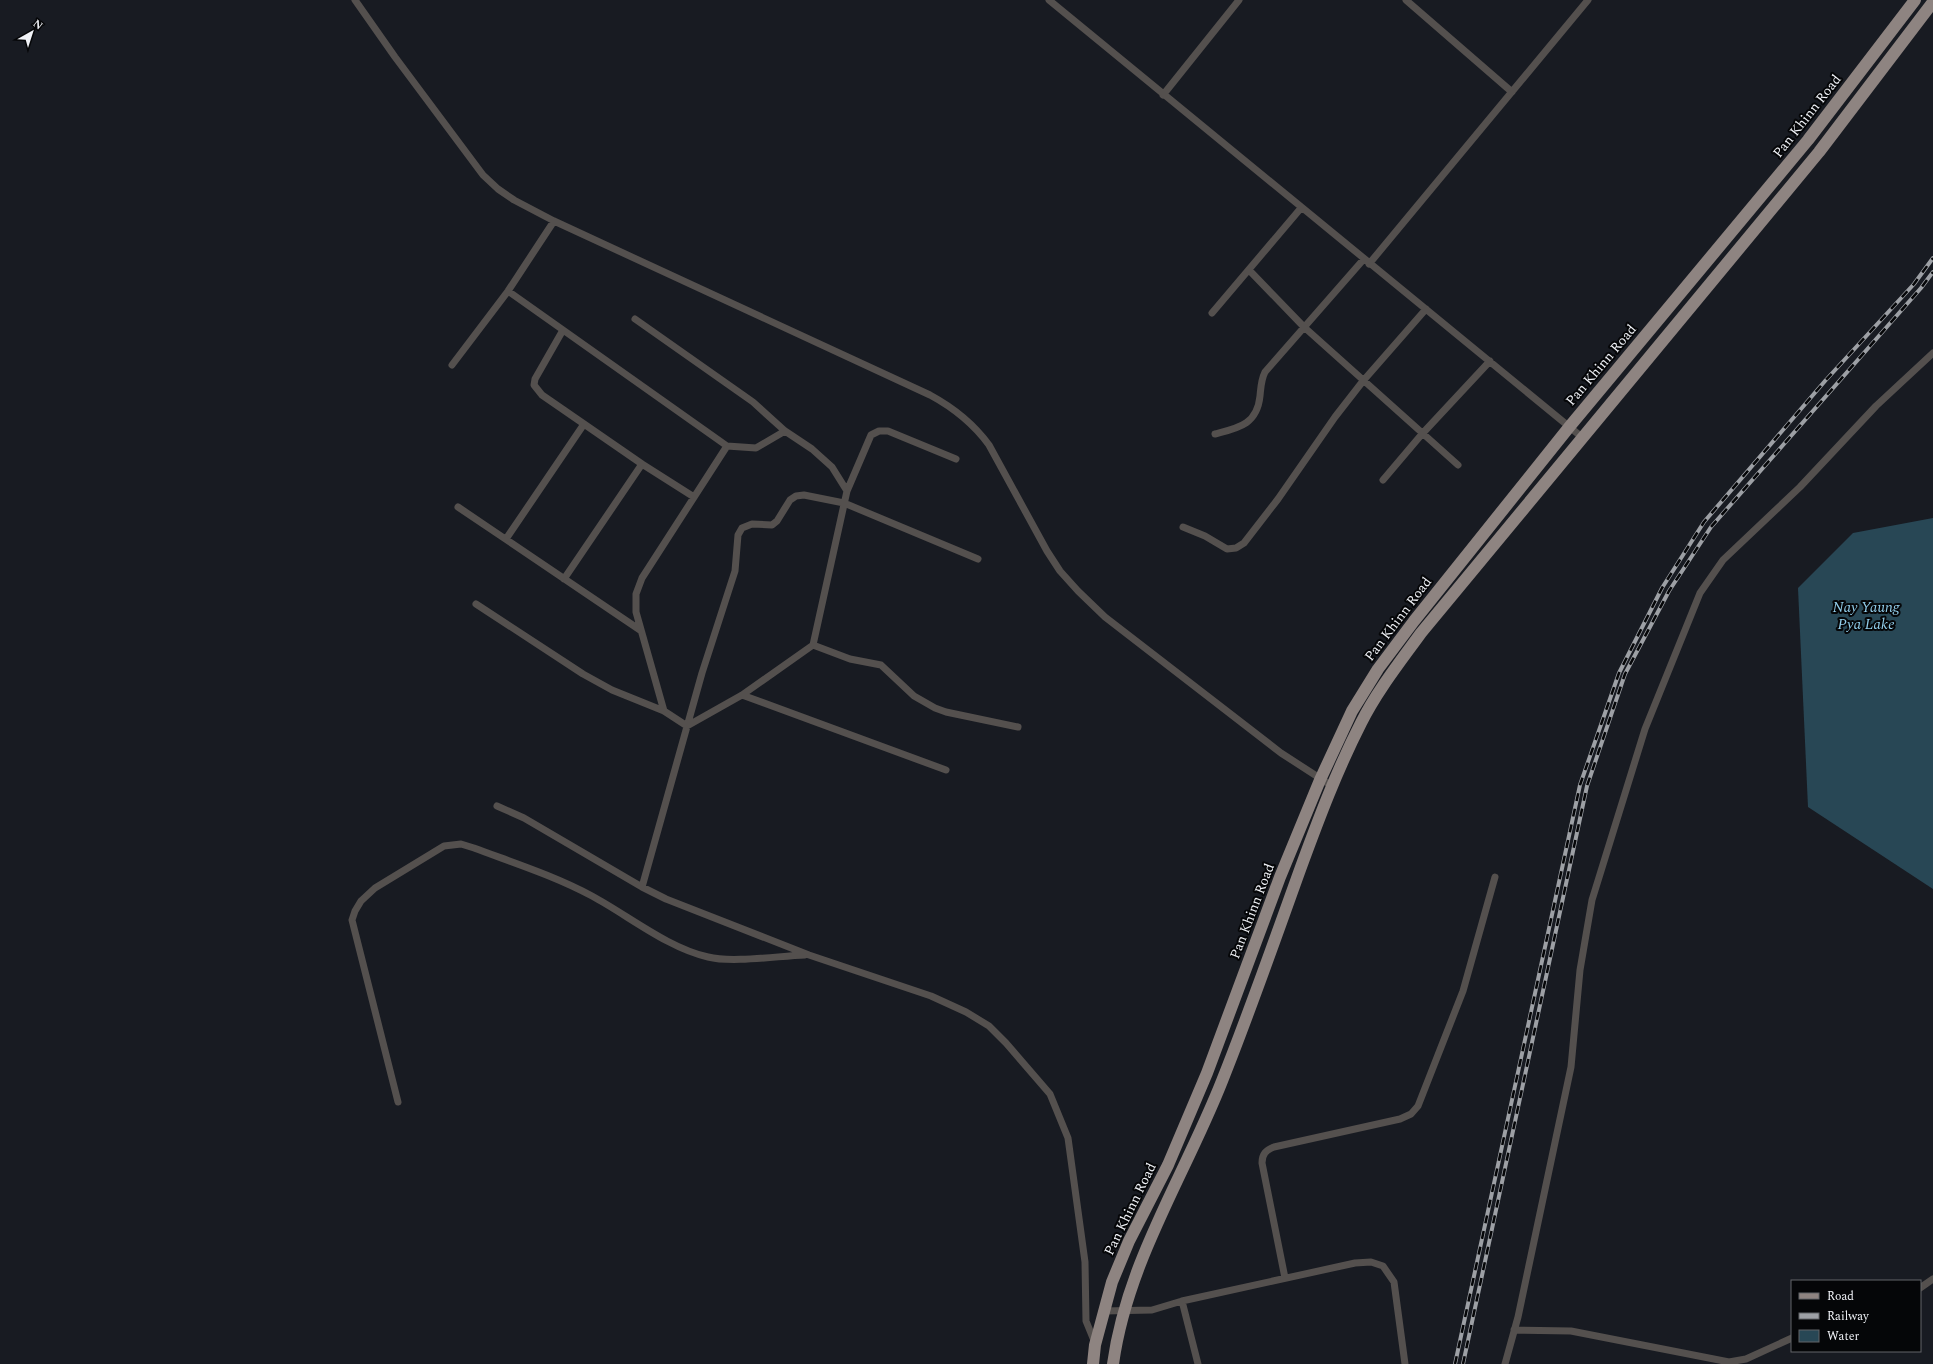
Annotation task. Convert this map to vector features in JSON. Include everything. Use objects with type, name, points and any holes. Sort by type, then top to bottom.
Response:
[{"type":"main road","name":"Pan Khinn Road","points":[[1092,1364],[1095,1345],[1112,1282],[1129,1241],[1168,1165],[1207,1073],[1280,877],[1320,780],[1352,711],[1378,670],[1419,615],[1569,426],[1808,140],[1915,0]]},
{"type":"main road","name":"Pan Khinn Road","points":[[1113,1364],[1123,1312],[1136,1273],[1152,1233],[1222,1082],[1332,786],[1362,721],[1388,678],[1421,633],[1819,152],[1933,2]]},
{"type":"street","points":[[355,0],[395,57],[483,175],[498,189],[554,221],[930,395],[958,411],[979,432],[989,445],[1047,551],[1060,571],[1078,591],[1105,617],[1281,753],[1320,780],[1332,786]]},
{"type":"street","points":[[1049,0],[1366,262],[1426,309],[1583,438]]},
{"type":"street","points":[[1163,95],[1238,0]]},
{"type":"street","points":[[1406,0],[1512,92]]},
{"type":"street","points":[[1214,434],[1244,426],[1250,420],[1259,401],[1260,384],[1265,372],[1304,327],[1366,262],[1512,92],[1588,0]]},
{"type":"street","points":[[1212,313],[1301,208]]},
{"type":"street","points":[[452,365],[508,291],[554,221]]},
{"type":"street","points":[[1249,270],[1304,327],[1458,465]]},
{"type":"street","points":[[508,291],[727,446],[756,448],[785,431]]},
{"type":"street","points":[[1183,527],[1205,536],[1228,549],[1236,548],[1244,543],[1278,499],[1334,417],[1363,381],[1426,309]]},
{"type":"street","points":[[635,319],[753,402],[785,431],[812,450],[832,467],[847,491]]},
{"type":"street","points":[[563,330],[541,367],[535,379],[534,385],[542,395],[642,464],[694,497]]},
{"type":"street","points":[[1505,1364],[1514,1330],[1572,1059],[1580,970],[1592,900],[1638,748],[1700,593],[1723,560],[1800,487],[1876,406],[1933,353]]},
{"type":"street","points":[[1383,480],[1422,434],[1490,361]]},
{"type":"street","points":[[506,539],[584,424]]},
{"type":"street","points":[[687,726],[742,695],[813,645],[847,491],[871,435],[879,431],[888,431],[956,459]]},
{"type":"street","points":[[664,711],[640,630],[636,612],[636,594],[642,578],[727,446]]},
{"type":"street","points":[[564,579],[642,464]]},
{"type":"street","points":[[642,887],[702,673],[735,572],[738,536],[740,531],[746,525],[772,525],[777,521],[790,500],[796,496],[804,495],[844,504],[978,558]]},
{"type":"street","points":[[458,507],[640,630]]},
{"type":"street","points":[[476,604],[583,674],[612,690],[664,711],[687,726]]},
{"type":"street","points":[[813,645],[850,659],[880,665],[914,696],[935,708],[946,712],[1018,727]]},
{"type":"street","points":[[742,695],[946,770]]},
{"type":"street","points":[[497,806],[524,818],[642,887],[666,899],[809,954],[931,996],[966,1012],[989,1026],[1006,1043],[1050,1094],[1068,1138],[1085,1262],[1086,1321],[1095,1345]]},
{"type":"street","points":[[398,1102],[352,920],[361,900],[375,888],[444,846],[460,844],[474,848],[560,881],[591,896],[682,948],[709,957],[730,959],[809,954]]},
{"type":"street","points":[[1285,1278],[1262,1163],[1264,1154],[1268,1149],[1274,1147],[1400,1119],[1411,1114],[1418,1106],[1463,991],[1495,877]]},
{"type":"street","points":[[1104,1311],[1123,1312],[1152,1310],[1182,1301],[1285,1278],[1354,1263],[1371,1262],[1383,1266],[1394,1282],[1405,1364]]},
{"type":"street","points":[[1921,1287],[1933,1279]]},
{"type":"street","points":[[1182,1301],[1198,1364]]},
{"type":"street","points":[[1514,1330],[1571,1331],[1729,1362],[1746,1359],[1791,1338]]},
{"type":"water","name":"Nay Yaung Pya Lake","points":[[1933,518],[1933,889],[1808,807],[1798,588],[1853,533]]},
{"type":"railway","points":[[1455,1364],[1580,785],[1619,673],[1662,588],[1704,522],[1825,381],[1914,284],[1933,258]]},
{"type":"railway","points":[[1463,1364],[1587,786],[1625,674],[1669,591],[1711,527],[1921,288],[1933,272]]}]
